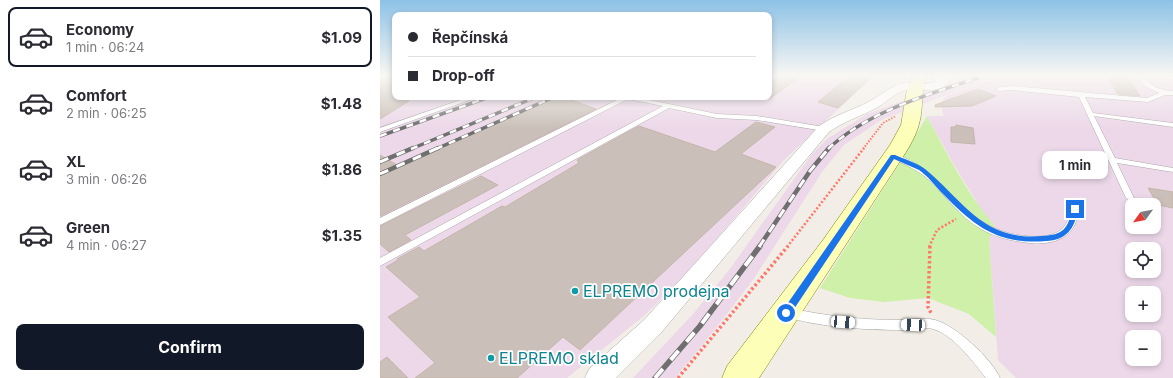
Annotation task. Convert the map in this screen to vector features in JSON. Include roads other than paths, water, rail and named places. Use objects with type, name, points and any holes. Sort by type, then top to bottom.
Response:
[{"type":"street","points":[[598,378],[652,327],[824,129],[832,123],[874,104],[893,93]]},
{"type":"street","points":[[738,378],[786,313],[908,132],[913,117],[916,93]]},
{"type":"lane","points":[[1058,93],[1148,100],[1164,93],[1173,93]]},
{"type":"lane","points":[[1081,95],[1130,198]]},
{"type":"lane","points":[[380,130],[466,100]]},
{"type":"lane","points":[[380,222],[622,100]]},
{"type":"lane","points":[[641,100],[717,116],[757,118],[824,129]]},
{"type":"lane","points":[[380,262],[668,106]]},
{"type":"lane","points":[[1091,114],[1173,125]]},
{"type":"lane","points":[[893,156],[922,170],[968,215],[985,227],[1003,234],[1024,239],[1044,240],[1063,234],[1069,229],[1073,222],[1075,209]]},
{"type":"lane","points":[[1112,160],[1173,170]]},
{"type":"lane","points":[[786,313],[827,321],[913,325],[934,324],[958,338],[967,346],[994,378]]},
{"type":"railway","points":[[829,149],[863,123],[903,104],[934,93]]},
{"type":"railway","points":[[380,136],[481,100]]},
{"type":"railway","points":[[411,149],[529,100]]},
{"type":"railway","points":[[436,149],[547,100]]},
{"type":"railway","points":[[380,162],[413,148]]},
{"type":"railway","points":[[380,174],[438,148]]},
{"type":"railway","points":[[759,247],[810,171],[829,149]]},
{"type":"railway","points":[[655,378],[700,326],[760,246]]},
{"type":"place","name":"ELPREMO prodejna","points":[[575,291]]},
{"type":"place","name":"ELPREMO sklad","points":[[491,358]]}]
